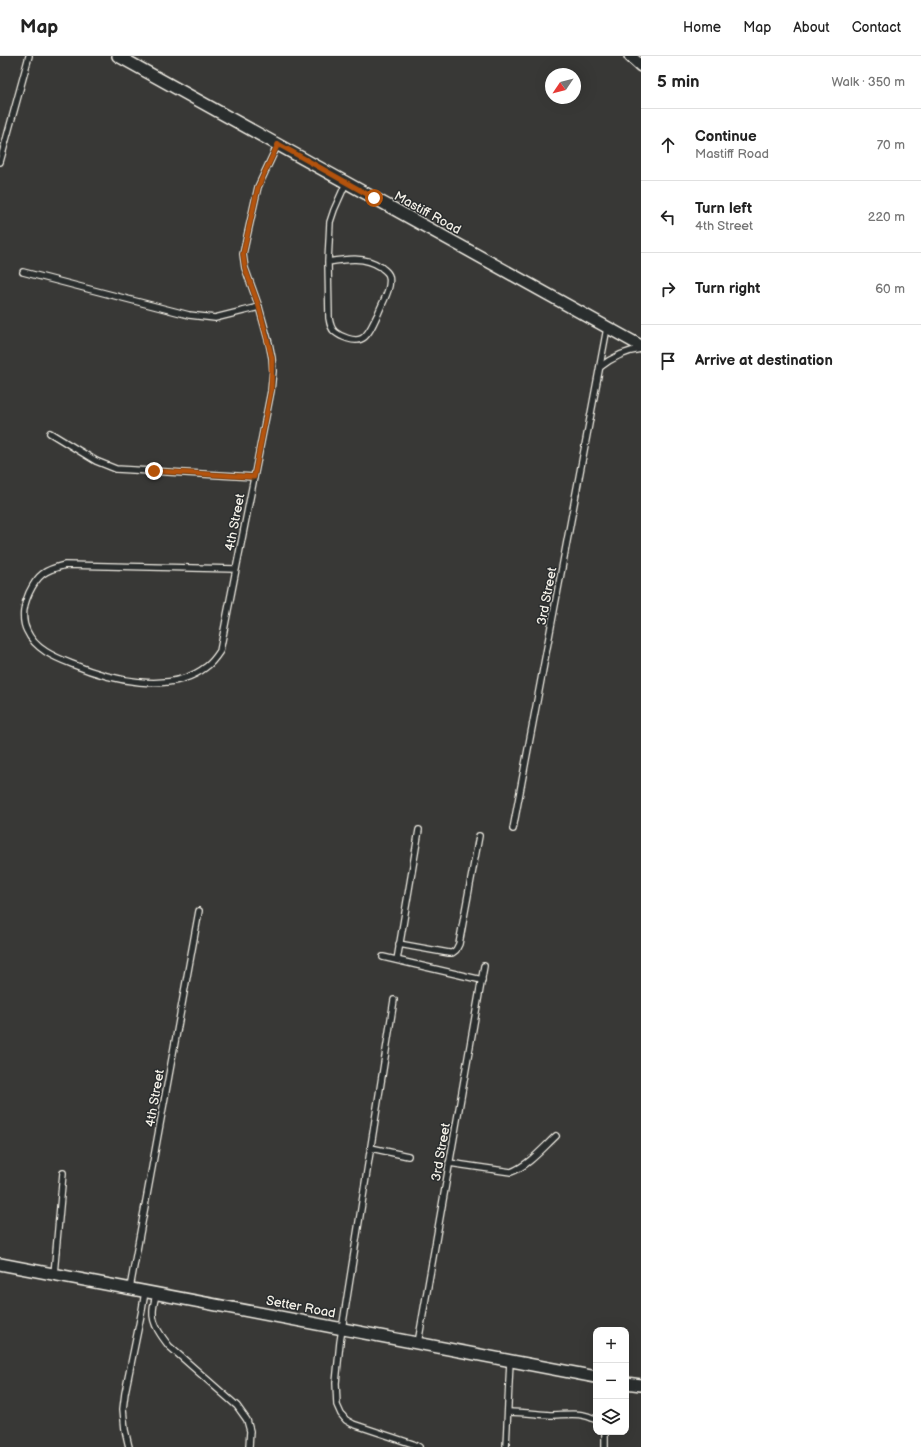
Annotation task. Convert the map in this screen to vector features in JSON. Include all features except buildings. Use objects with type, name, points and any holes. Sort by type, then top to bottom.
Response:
[{"type":"street","name":"Mastiff Road","points":[[118,56],[641,348]]},
{"type":"street","points":[[630,56],[641,66]]},
{"type":"street","name":"Setter Road","points":[[0,1264],[593,1376]]},
{"type":"street","points":[[629,1383],[641,1385]]},
{"type":"lane","points":[[0,162],[29,56]]},
{"type":"lane","name":"4th Street","points":[[236,568],[65,565],[50,568],[39,576],[33,583],[26,600],[23,617],[26,630],[33,641],[41,649],[80,667],[121,679],[139,682],[176,680],[193,674],[206,667],[220,651],[271,391],[273,371],[269,343],[259,307],[245,268],[243,254],[258,187],[278,144]]},
{"type":"lane","points":[[328,262],[347,259],[368,261],[385,270],[389,276],[387,293],[374,322],[366,335],[361,339],[353,339],[335,332],[330,326],[328,311],[328,262],[330,222],[346,183]]},
{"type":"lane","points":[[23,272],[200,317],[215,318],[259,307]]},
{"type":"lane","name":"3rd Street","points":[[513,829],[607,328]]},
{"type":"lane","points":[[600,367],[620,354],[641,348]]},
{"type":"lane","points":[[50,433],[96,461],[116,469],[254,477]]},
{"type":"lane","points":[[396,960],[419,830]]},
{"type":"lane","points":[[399,944],[449,953],[456,950],[459,944],[479,836]]},
{"type":"lane","name":"4th Street","points":[[130,1288],[199,911]]},
{"type":"lane","points":[[383,956],[482,980]]},
{"type":"lane","name":"3rd Street","points":[[418,1343],[484,966]]},
{"type":"lane","points":[[394,1000],[340,1342],[336,1383],[337,1405],[341,1414],[346,1420],[353,1424],[419,1447]]},
{"type":"lane","points":[[449,1163],[511,1172],[521,1167],[556,1136]]},
{"type":"lane","points":[[371,1148],[408,1156]]},
{"type":"lane","points":[[54,1274],[63,1173]]},
{"type":"lane","points":[[130,1447],[124,1420],[125,1393],[142,1310],[144,1292]]},
{"type":"lane","points":[[156,1294],[152,1314],[163,1338],[169,1346],[237,1406],[246,1420],[250,1431],[251,1440],[249,1447]]},
{"type":"lane","points":[[506,1447],[510,1361]]},
{"type":"lane","points":[[508,1412],[550,1415],[576,1414],[586,1415],[593,1418]]},
{"type":"lane","points":[[605,1435],[606,1447]]},
{"type":"route","points":[[154,471],[254,477],[271,391],[273,371],[269,343],[259,307],[245,268],[243,254],[258,187],[278,144],[374,198]]}]
